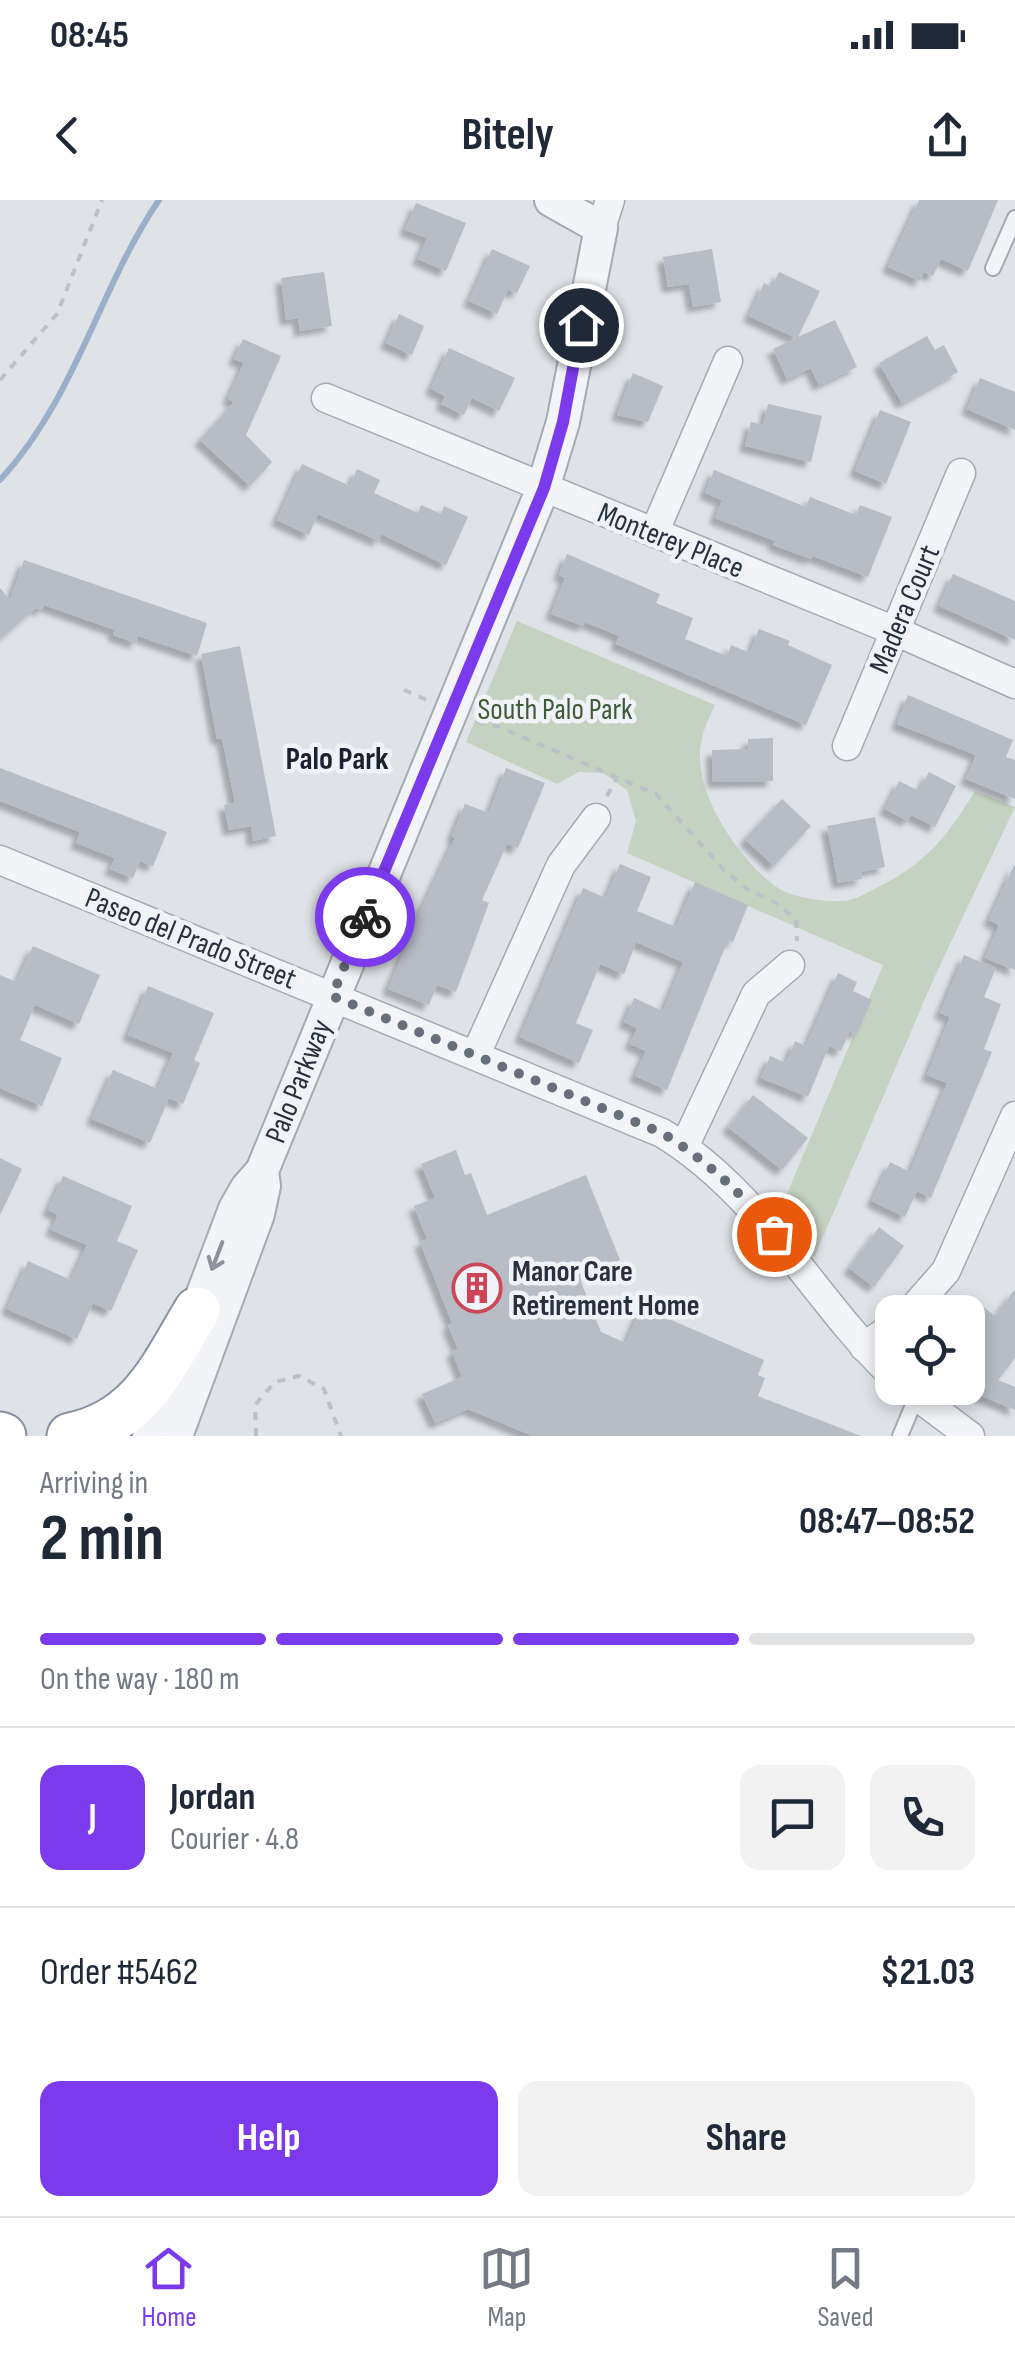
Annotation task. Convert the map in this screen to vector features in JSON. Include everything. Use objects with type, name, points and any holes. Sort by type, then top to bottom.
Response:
[{"type":"highway","points":[[70,1436],[107,1425],[136,1404],[197,1310]]},
{"type":"street","points":[[550,200],[606,214]]},
{"type":"street","name":"Palo Parkway","points":[[149,1436],[240,1198],[262,1171],[544,488],[563,422],[606,214]]},
{"type":"street","points":[[654,533],[728,362]]},
{"type":"street","name":"Monterey Place","points":[[326,398],[1015,684]]},
{"type":"street","name":"Madera Court","points":[[847,746],[961,473]]},
{"type":"street","points":[[476,1054],[561,865],[596,818]]},
{"type":"street","name":"Paseo del Prado Street","points":[[0,860],[662,1133],[705,1161],[754,1208],[875,1358]]},
{"type":"street","points":[[684,1146],[756,994],[790,965]]},
{"type":"street","points":[[925,1295],[946,1271],[1015,1116]]},
{"type":"street","name":"Palo Parkway","points":[[176,1436],[258,1214],[264,1186],[262,1171]]},
{"type":"street","points":[[864,1347],[875,1340]]},
{"type":"street","points":[[927,1405],[970,1436]]},
{"type":"lane","points":[[993,268],[1015,218]]},
{"type":"lane","points":[[900,1436],[908,1405]]},
{"type":"path","points":[[0,380],[57,314],[102,200]]},
{"type":"path","points":[[404,690],[656,794],[723,869],[796,919],[797,942],[790,965]]},
{"type":"path","points":[[256,1436],[255,1405],[274,1382],[299,1376],[324,1389],[341,1436]]},
{"type":"green space","name":"South Palo Park","points":[[517,621],[715,705],[700,749],[702,773],[714,810],[749,861],[775,886],[791,894],[850,900],[895,878],[934,847],[975,791],[1015,807],[934,978],[814,1258],[781,1208],[883,965],[627,853],[636,821],[627,790],[603,773],[579,772],[557,784],[466,742]]},
{"type":"building","points":[[919,200],[998,200],[968,271],[941,259],[933,276],[924,272],[920,281],[888,267]]},
{"type":"building","points":[[416,203],[466,223],[446,271],[418,259],[427,238],[405,230]]},
{"type":"building","points":[[492,249],[530,266],[517,293],[508,290],[497,314],[469,301]]},
{"type":"building","points":[[712,249],[721,302],[693,307],[689,284],[668,287],[663,257]]},
{"type":"building","points":[[324,272],[332,326],[300,331],[298,318],[286,320],[281,278]]},
{"type":"building","points":[[779,272],[820,291],[798,337],[835,320],[857,367],[819,385],[811,368],[787,379],[773,349],[796,338],[749,316],[764,283],[772,287]]},
{"type":"building","points":[[399,314],[424,326],[412,355],[386,343]]},
{"type":"building","points":[[927,336],[935,350],[944,345],[958,372],[902,403],[879,363]]},
{"type":"building","points":[[243,339],[281,356],[246,435],[272,462],[250,486],[200,440],[234,402],[228,399],[244,363],[234,359]]},
{"type":"building","points":[[449,348],[515,378],[499,411],[472,398],[464,415],[441,404],[445,396],[431,389]]},
{"type":"building","points":[[633,373],[663,386],[648,422],[617,415]]},
{"type":"building","points":[[980,378],[1015,392],[1015,430],[967,409]]},
{"type":"building","points":[[768,404],[822,416],[811,462],[745,446],[751,422],[763,425]]},
{"type":"building","points":[[880,410],[911,422],[886,484],[855,471]]},
{"type":"building","points":[[302,464],[350,486],[357,469],[380,480],[374,493],[418,513],[421,505],[441,514],[444,506],[468,517],[446,565],[381,534],[379,541],[318,514],[309,535],[277,520]]},
{"type":"building","points":[[714,470],[806,507],[810,497],[856,515],[860,505],[892,517],[868,577],[773,545],[775,541],[715,518],[722,500],[705,493]]},
{"type":"building","points":[[567,554],[660,594],[656,603],[693,618],[685,639],[727,656],[731,645],[750,653],[759,629],[832,665],[806,725],[616,644],[619,636],[551,614],[565,578],[559,575]]},
{"type":"building","points":[[24,560],[207,623],[197,656],[138,636],[136,643],[113,635],[115,630],[44,605],[0,639],[0,588],[10,600]]},
{"type":"building","points":[[953,574],[1015,601],[1015,640],[939,606]]},
{"type":"building","points":[[240,646],[276,836],[253,841],[251,826],[229,830],[224,805],[235,803],[222,738],[217,739],[201,654]]},
{"type":"building","points":[[908,695],[1013,740],[1006,757],[1015,760],[1015,799],[966,779],[976,755],[897,724]]},
{"type":"building","points":[[773,738],[773,781],[713,782],[712,750],[748,749],[748,739]]},
{"type":"building","points":[[0,768],[167,832],[153,866],[140,861],[133,878],[110,869],[115,858],[76,843],[80,832],[0,801]]},
{"type":"building","points":[[506,768],[545,783],[518,848],[507,844],[482,900],[489,903],[456,992],[437,985],[429,1005],[388,989],[408,941],[398,937],[405,921],[414,925],[455,838],[452,836],[465,804],[489,813]]},
{"type":"building","points":[[929,772],[956,786],[935,827],[911,815],[908,821],[885,809],[899,781],[919,791]]},
{"type":"building","points":[[782,799],[811,826],[774,866],[745,839]]},
{"type":"building","points":[[875,817],[885,867],[861,872],[862,879],[838,883],[827,826]]},
{"type":"building","points":[[1015,863],[1015,970],[985,958],[999,925],[989,920]]},
{"type":"building","points":[[620,864],[651,877],[637,911],[676,927],[695,882],[748,905],[733,942],[728,940],[667,1090],[635,1076],[646,1051],[630,1044],[637,1028],[624,1022],[634,998],[663,1011],[683,962],[636,942],[624,974],[600,964],[576,1023],[593,1030],[579,1063],[520,1037],[583,888],[606,898]]},
{"type":"building","points":[[33,946],[100,975],[79,1024],[35,1005],[20,1040],[62,1058],[42,1106],[0,1088],[0,975],[17,982]]},
{"type":"building","points":[[964,955],[996,968],[984,997],[1001,1004],[984,1049],[992,1052],[931,1198],[917,1191],[905,1217],[872,1201],[890,1162],[910,1172],[947,1083],[927,1075],[950,1017],[940,1013]]},
{"type":"building","points":[[838,973],[857,982],[853,991],[872,1000],[857,1034],[850,1031],[841,1051],[829,1046],[808,1097],[761,1078],[770,1056],[786,1063],[795,1041],[806,1046]]},
{"type":"building","points":[[148,986],[214,1013],[194,1060],[200,1063],[183,1104],[169,1098],[150,1143],[92,1119],[113,1070],[158,1089],[173,1053],[128,1035]]},
{"type":"building","points":[[753,1095],[808,1138],[782,1170],[728,1127]]},
{"type":"building","name":"Manor Care Retirement Home","points":[[456,1150],[465,1175],[471,1173],[487,1215],[586,1175],[620,1260],[579,1277],[601,1332],[626,1343],[641,1307],[764,1360],[758,1375],[765,1378],[758,1396],[861,1436],[533,1436],[468,1409],[435,1423],[422,1394],[462,1377],[452,1351],[458,1349],[448,1325],[452,1323],[420,1242],[427,1239],[414,1206],[435,1198],[421,1164]]},
{"type":"building","points":[[0,1158],[22,1169],[0,1215]]},
{"type":"building","points":[[63,1176],[132,1206],[117,1241],[138,1250],[111,1311],[93,1303],[77,1339],[7,1309],[28,1261],[71,1280],[87,1245],[51,1230],[58,1215],[48,1210]]},
{"type":"building","points":[[879,1227],[904,1246],[874,1287],[849,1268]]},
{"type":"building","points":[[1015,1289],[1015,1358],[998,1380],[1015,1387],[1015,1410],[985,1397],[985,1308],[995,1316]]},
{"type":"waterway","points":[[0,480],[26,448],[68,379],[120,269],[159,200]]},
{"type":"way so far","points":[[365,917],[332,996],[662,1133],[705,1161],[754,1208],[774,1234]]},
{"type":"place","name":"Manor Care Retirement Home","points":[[477,1288]]},
{"type":"district","name":"Palo Park","points":[[337,758]]},
{"type":"route","points":[[365,917],[544,488],[563,422],[581,325]]}]
